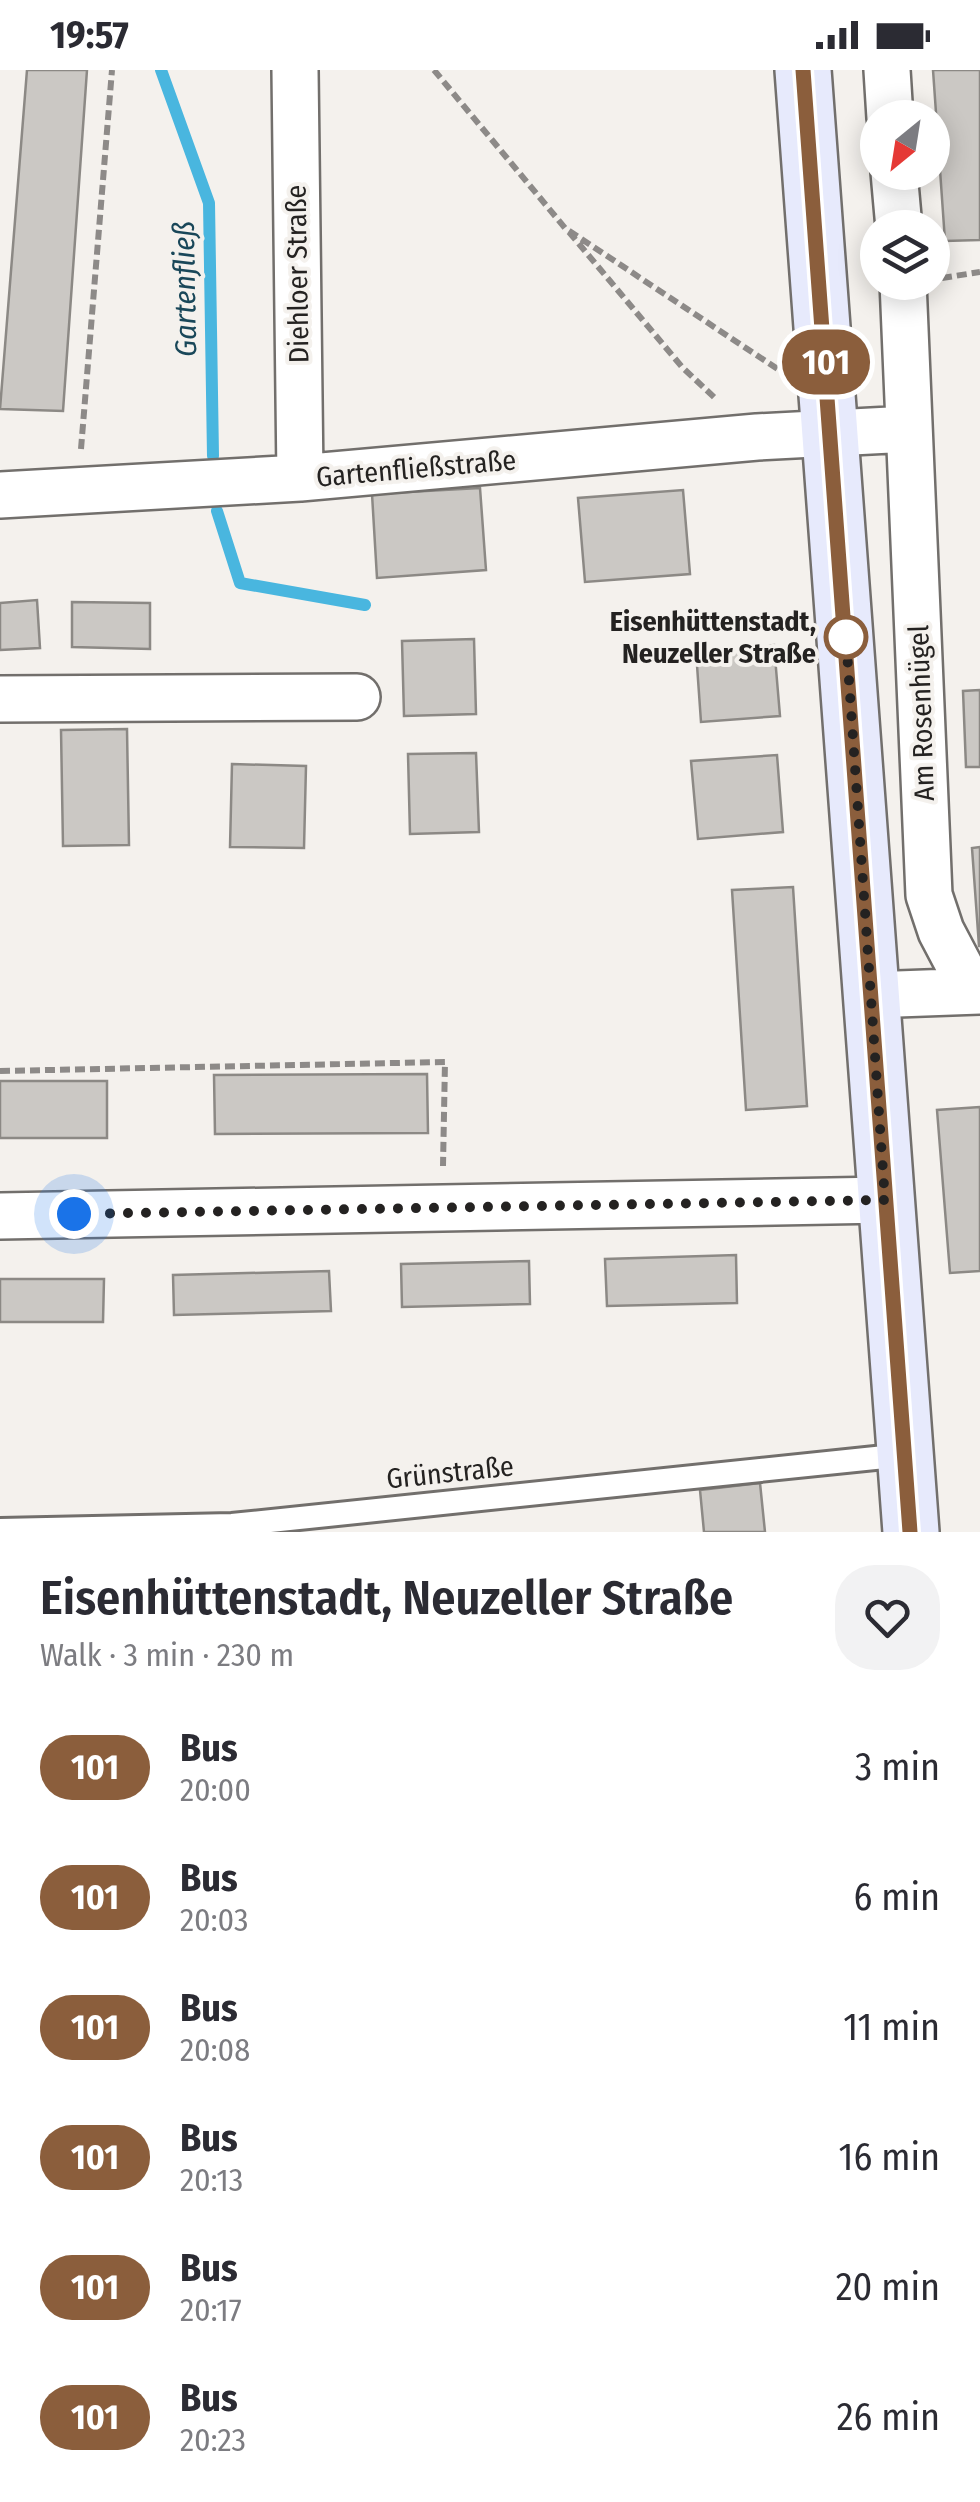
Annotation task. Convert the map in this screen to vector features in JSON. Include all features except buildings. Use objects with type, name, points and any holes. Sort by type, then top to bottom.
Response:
[{"type":"main road","points":[[803,70],[910,1532]]},
{"type":"street","name":"Diehloer Straße","points":[[295,70],[300,478]]},
{"type":"street","points":[[887,70],[889,100]]},
{"type":"street","name":"Am Rosenhügel","points":[[870,994],[976,990],[941,932],[929,896],[904,300]]},
{"type":"street","name":"Gartenfließstraße","points":[[0,495],[300,478],[757,437],[831,419]]},
{"type":"street","points":[[831,419],[909,428]]},
{"type":"street","points":[[0,700],[358,697]]},
{"type":"street","points":[[0,1216],[885,1200]]},
{"type":"lane","name":"Grünstraße","points":[[0,1530],[232,1525],[904,1455]]},
{"type":"path","points":[[78,490],[112,70]]},
{"type":"path","points":[[434,70],[682,367],[757,437]]},
{"type":"path","points":[[565,228],[831,419]]},
{"type":"path","points":[[950,277],[980,272]]},
{"type":"path","points":[[0,1071],[445,1062],[443,1208]]},
{"type":"waterway","name":"Gartenfließ","points":[[161,70],[209,203],[213,456]]},
{"type":"waterway","name":"Gartenfließ","points":[[217,511],[240,583],[365,605]]},
{"type":"bus line","name":"101","points":[[803,70],[910,1532]]},
{"type":"place","name":"Eisenhüttenstadt, Neuzeller Straße","points":[[846,637]]},
{"type":"route","points":[[74,1214],[885,1200],[846,637]]}]
